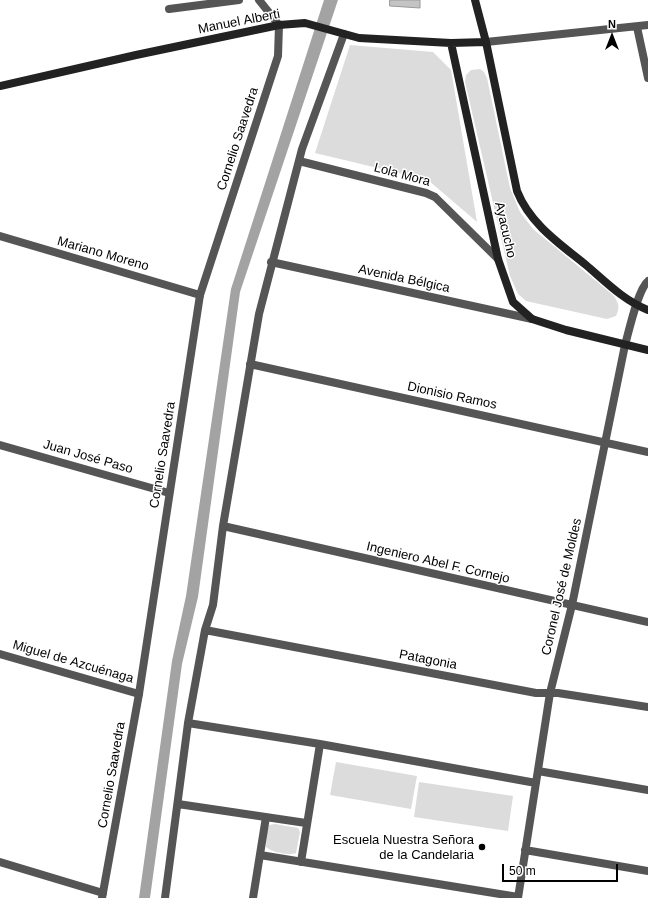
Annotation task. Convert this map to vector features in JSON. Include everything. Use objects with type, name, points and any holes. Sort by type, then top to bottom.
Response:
[{"type":"main road","name":"Ayacucho","points":[[475,0],[486,42],[517,191],[521,202],[548,234],[627,300],[648,310]]},
{"type":"main road","name":"Manuel Alberti","points":[[0,86],[136,55],[279,25],[305,23],[359,38],[451,43],[486,42]]},
{"type":"main road","name":"Ayacucho","points":[[451,43],[498,259],[514,302],[532,320],[625,345]]},
{"type":"main road","points":[[625,345],[648,350]]},
{"type":"street","points":[[169,8],[239,0]]},
{"type":"street","points":[[259,0],[279,25]]},
{"type":"street","name":"Cornelio Saavedra","points":[[103,895],[139,694],[200,295],[278,56],[279,25]]},
{"type":"street","points":[[486,42],[648,25]]},
{"type":"street","points":[[637,27],[648,78]]},
{"type":"street","points":[[164,898],[188,723],[205,630],[213,604],[223,526],[259,314],[271,262],[299,161],[344,34]]},
{"type":"street","name":"Lola Mora","points":[[299,161],[426,193],[435,197],[498,259]]},
{"type":"street","name":"Mariano Moreno","points":[[0,236],[200,295]]},
{"type":"street","name":"Avenida Bélgica","points":[[271,262],[532,320]]},
{"type":"street","name":"Coronel José de Moldes","points":[[518,898],[550,693],[572,605],[625,345],[636,305],[646,282]]},
{"type":"street","name":"Dionisio Ramos","points":[[250,364],[648,452]]},
{"type":"street","name":"Juan José Paso","points":[[0,445],[169,493]]},
{"type":"street","name":"Ingeniero Abel F. Cornejo","points":[[223,526],[648,622]]},
{"type":"street","name":"Patagonia","points":[[205,630],[536,693],[550,693],[648,707]]},
{"type":"street","name":"Miguel de Azcuénaga","points":[[0,654],[139,694]]},
{"type":"street","points":[[188,723],[320,744],[536,783]]},
{"type":"street","points":[[301,862],[306,823],[320,744]]},
{"type":"street","points":[[538,771],[648,790]]},
{"type":"street","points":[[178,804],[306,823]]},
{"type":"street","points":[[253,898],[266,818]]},
{"type":"street","points":[[525,850],[648,871]]},
{"type":"street","points":[[260,855],[518,898]]},
{"type":"street","points":[[0,862],[103,895]]},
{"type":"shaded area","points":[[324,0],[338,0],[240,292],[198,597],[182,664],[150,898],[139,898],[172,661],[186,596],[231,289]]},
{"type":"shaded area","points":[[350,45],[433,52],[451,70],[477,222],[428,180],[315,153]]},
{"type":"shaded area","points":[[480,69],[484,72],[487,78],[510,188],[520,212],[533,229],[613,295],[617,300],[618,305],[616,316],[607,319],[526,301],[518,294],[510,276],[465,82],[466,75],[471,70]]},
{"type":"shaded area","points":[[336,762],[417,776],[411,809],[330,795]]},
{"type":"shaded area","points":[[419,782],[513,796],[508,831],[414,817]]},
{"type":"shaded area","points":[[275,824],[298,828],[300,832],[296,853],[280,853],[266,847],[269,825]]},
{"type":"building","points":[[390,0],[420,0],[420,8],[390,6]]},
{"type":"place","name":"Escuela Nuestra Señora de la Candelaria","points":[[482,847]]}]
